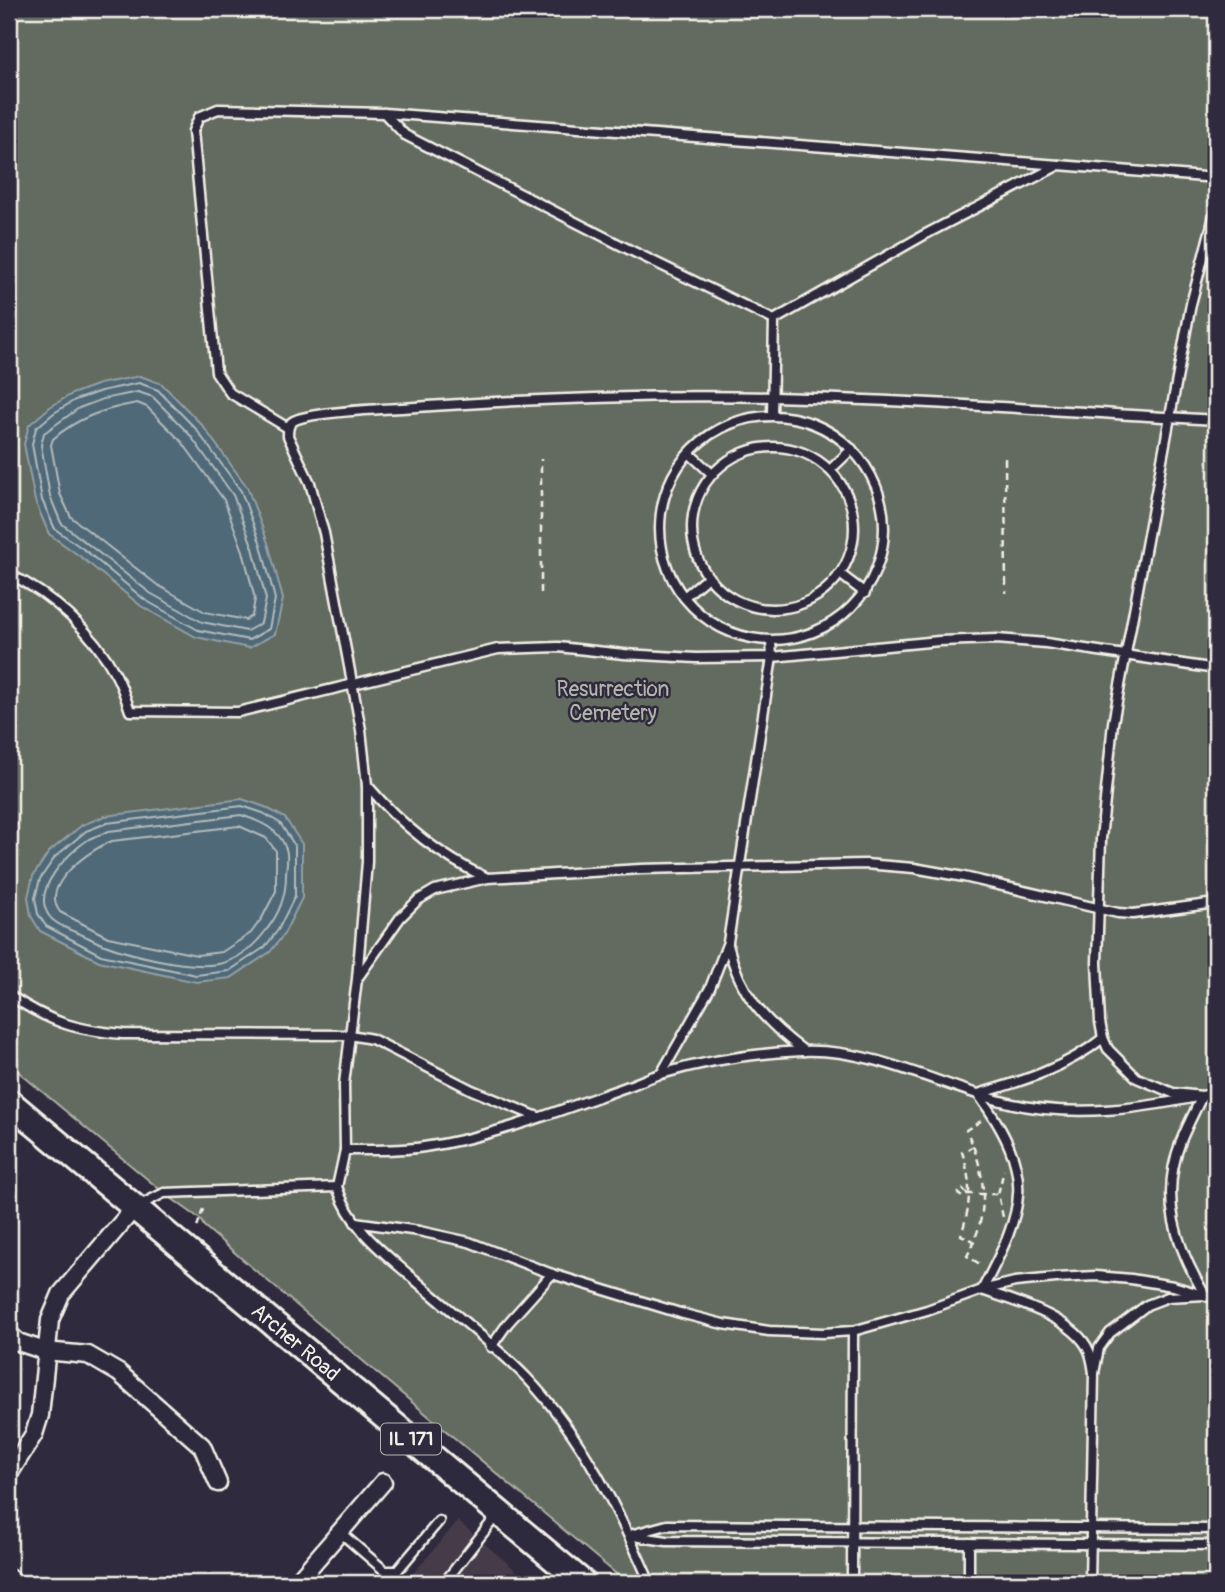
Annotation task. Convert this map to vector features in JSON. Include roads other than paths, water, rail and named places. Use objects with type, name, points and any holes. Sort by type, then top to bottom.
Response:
[{"type":"main road","name":"Archer Road","points":[[9,1102],[583,1583]]},
{"type":"street","points":[[9,1474],[34,1434],[42,1399],[50,1320],[61,1294],[135,1207]]},
{"type":"street","points":[[9,1334],[18,1342],[45,1351],[88,1355],[119,1373],[202,1446],[218,1483]]},
{"type":"street","points":[[296,1583],[383,1482]]},
{"type":"street","points":[[9,1578],[15,1583]]},
{"type":"lane","points":[[288,428],[230,394],[216,372],[193,131],[199,117],[218,108],[384,113],[1216,178]]},
{"type":"lane","points":[[384,113],[405,135],[774,320]]},
{"type":"lane","points":[[774,320],[924,235],[1059,165]]},
{"type":"lane","points":[[1202,1096],[1173,1093],[1137,1078],[1108,1049],[1100,1022],[1097,963],[1101,839],[1112,723],[1191,304],[1216,209]]},
{"type":"lane","points":[[772,415],[774,320]]},
{"type":"lane","points":[[650,1583],[605,1486],[572,1434],[527,1379],[367,1237],[344,1208],[337,1187],[345,1150],[344,1084],[357,979],[367,862],[368,785],[353,685],[324,533],[310,483],[288,436],[288,428],[293,421],[303,417],[365,410],[498,401],[621,397],[772,397],[1216,420]]},
{"type":"lane","points":[[772,415],[799,419],[824,428],[852,449],[865,464],[878,488],[884,515],[884,542],[878,569],[865,593],[847,614],[824,629],[799,639],[771,642],[748,639],[706,620],[675,585],[665,563],[660,540],[660,517],[670,483],[689,453],[706,437],[726,425],[748,418],[772,415]]},
{"type":"lane","points":[[767,447],[795,449],[820,461],[831,470],[847,493],[854,519],[853,547],[840,575],[824,593],[813,600],[786,609],[773,610],[760,609],[736,601],[716,587],[696,555],[692,530],[695,504],[712,474],[740,453],[767,447]]},
{"type":"lane","points":[[831,470],[852,449]]},
{"type":"lane","points":[[689,453],[712,474]]},
{"type":"lane","points":[[9,574],[62,608],[92,640],[116,675],[130,711],[238,712],[498,649],[532,646],[696,658],[772,657],[939,640],[997,639],[1046,643],[1216,669]]},
{"type":"lane","points":[[840,575],[865,593]]},
{"type":"lane","points":[[684,597],[708,577]]},
{"type":"lane","points":[[662,1074],[710,988],[728,942],[772,657],[771,642]]},
{"type":"lane","points":[[368,785],[405,826],[456,864],[487,878]]},
{"type":"lane","points":[[357,979],[394,927],[418,900],[435,890],[487,878],[641,869],[865,864],[914,867],[1133,914],[1216,903]]},
{"type":"lane","points":[[728,942],[742,988],[768,1022],[804,1051]]},
{"type":"lane","points":[[9,995],[60,1024],[86,1031],[123,1034],[351,1035],[372,1039],[472,1090],[538,1117]]},
{"type":"lane","points":[[978,1094],[1046,1072],[1088,1050],[1103,1038]]},
{"type":"lane","points":[[345,1150],[423,1148],[472,1138],[662,1074],[734,1059],[804,1051],[859,1056],[1004,1102],[1039,1108],[1084,1111],[1129,1108],[1216,1093]]},
{"type":"lane","points":[[978,1094],[1009,1143],[1019,1193],[1011,1228],[982,1290]]},
{"type":"lane","points":[[1202,1096],[1181,1141],[1171,1195],[1178,1243],[1205,1296]]},
{"type":"lane","points":[[135,1207],[164,1193],[337,1187]]},
{"type":"lane","points":[[355,1222],[419,1231],[469,1242],[552,1275],[680,1313],[723,1324],[769,1331],[853,1331],[1015,1282],[1096,1276],[1173,1286],[1216,1299]]},
{"type":"lane","points":[[491,1347],[508,1323],[552,1275]]},
{"type":"lane","points":[[982,1290],[1033,1309],[1068,1328],[1081,1339],[1089,1352],[1094,1373]]},
{"type":"lane","points":[[1090,1583],[1094,1373],[1099,1348],[1110,1333],[1147,1305],[1168,1297],[1205,1296]]},
{"type":"lane","points":[[852,1583],[853,1331]]},
{"type":"lane","points":[[444,1583],[499,1513]]},
{"type":"lane","points":[[341,1533],[385,1571],[397,1571],[439,1521]]},
{"type":"lane","points":[[630,1535],[667,1525],[1216,1529]]},
{"type":"lane","points":[[630,1535],[667,1541],[1216,1545]]},
{"type":"lane","points":[[969,1543],[969,1583]]},
{"type":"water","points":[[140,376],[162,384],[202,425],[247,487],[268,543],[283,599],[275,634],[249,648],[196,637],[141,606],[49,534],[35,501],[24,444],[29,425],[50,407],[72,394],[99,384]]},
{"type":"water","points":[[242,799],[285,818],[302,844],[302,898],[284,934],[270,952],[231,978],[196,982],[99,961],[40,931],[31,916],[28,897],[33,876],[49,852],[82,825],[105,816]]},
{"type":"park label","name":"Resurrection Cemetery","points":[[613,701]]}]
